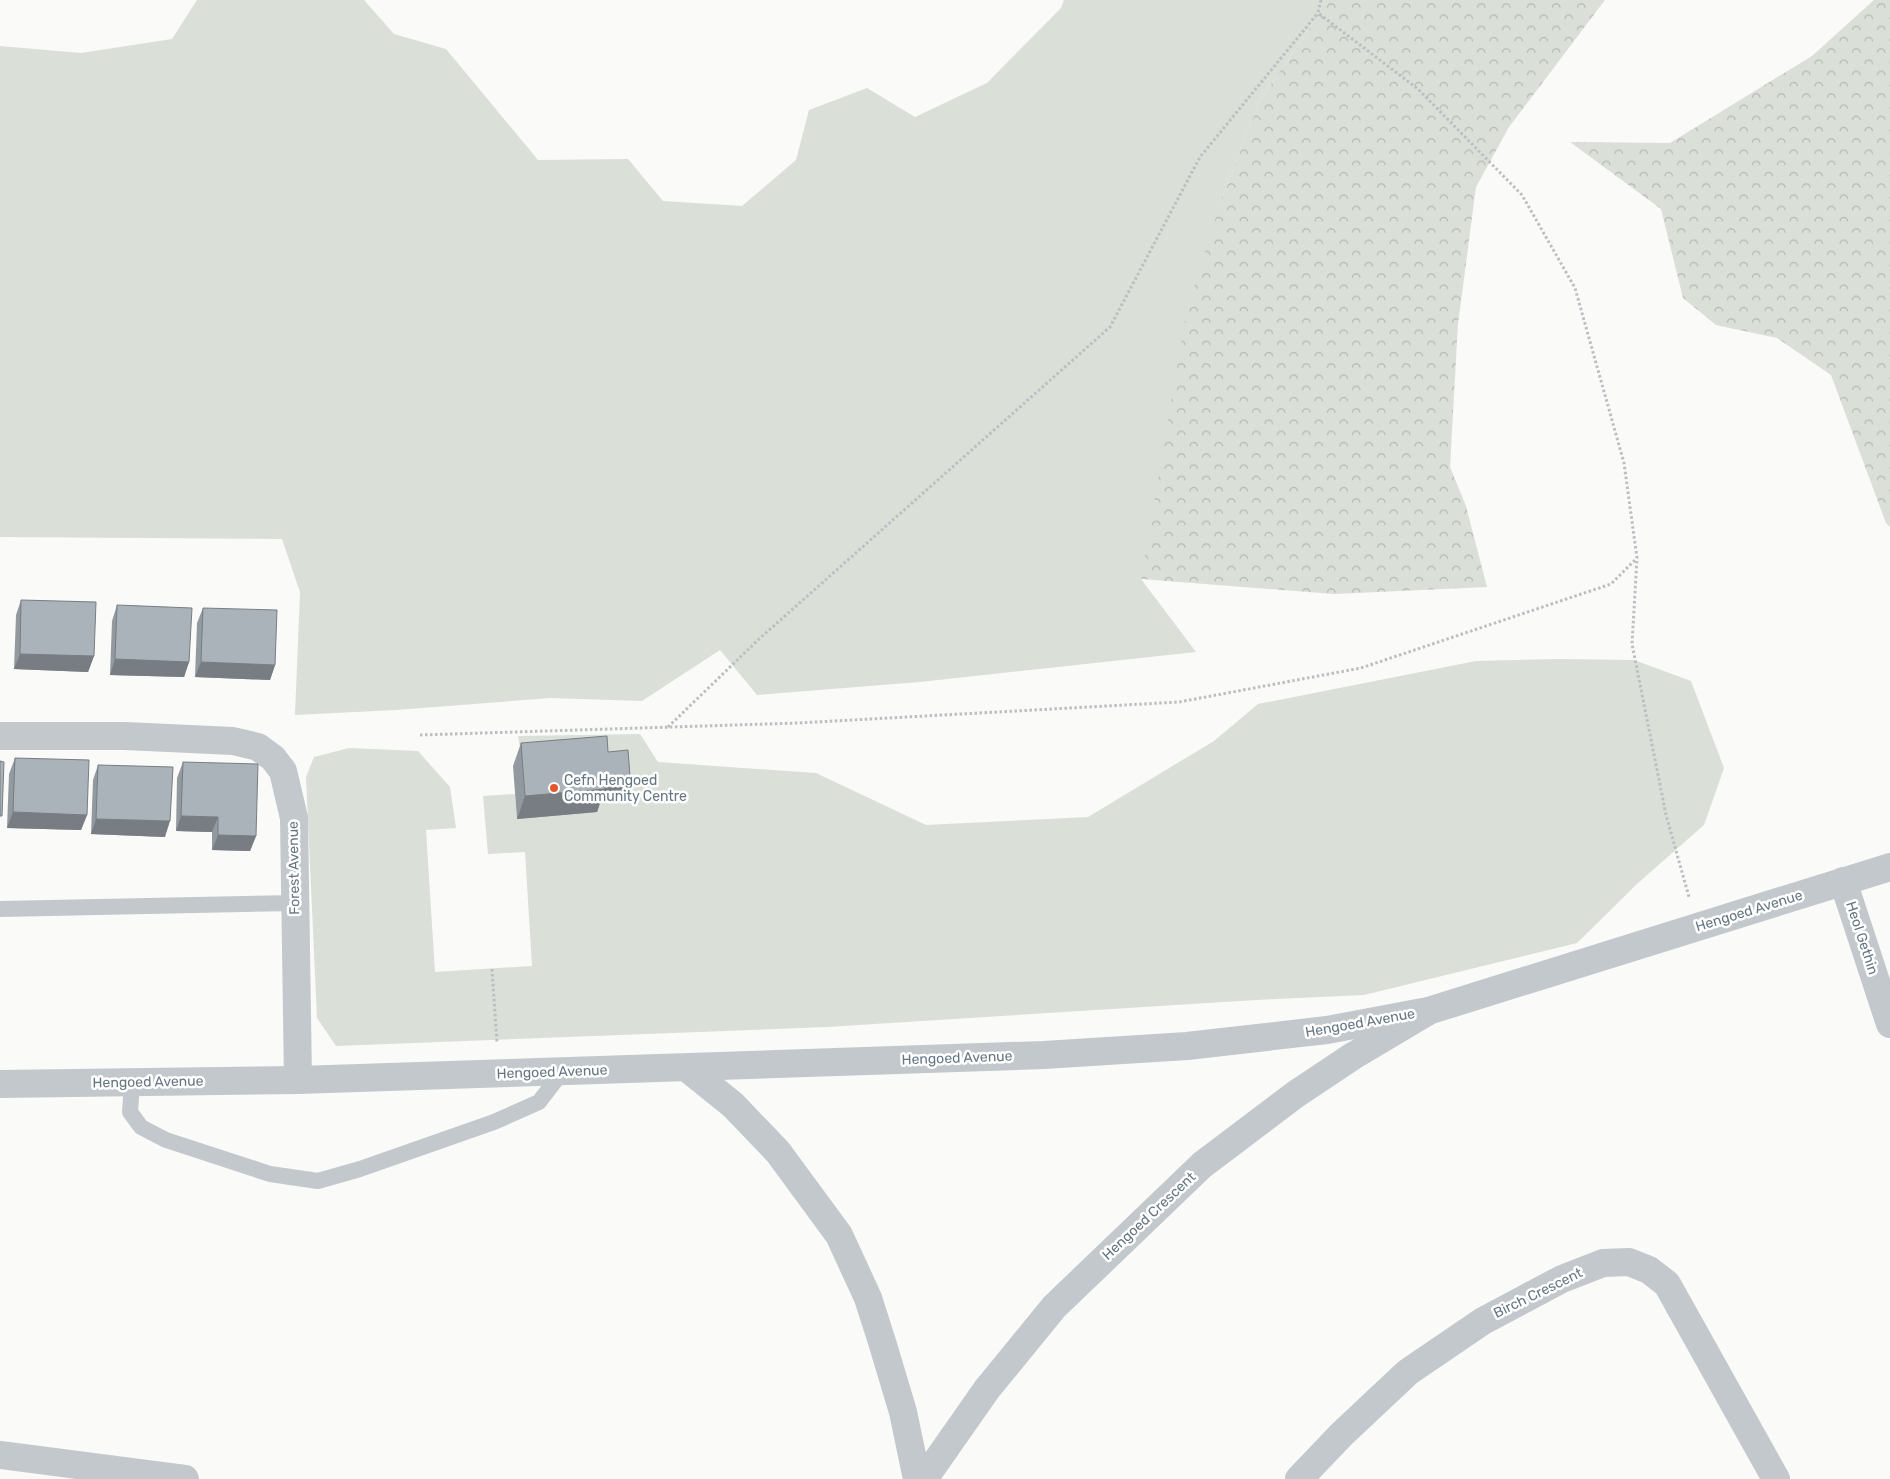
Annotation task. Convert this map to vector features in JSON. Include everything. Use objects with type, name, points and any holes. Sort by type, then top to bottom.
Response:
[{"type":"street","name":"Forest Avenue","points":[[0,736],[125,736],[232,741],[258,747],[273,758],[284,771],[294,818],[298,1080]]},
{"type":"street","name":"Hengoed Avenue","points":[[0,1084],[298,1080],[1044,1055],[1187,1046],[1327,1030],[1428,1011],[1890,867]]},
{"type":"street","name":"Heol Gethin","points":[[1843,881],[1890,1024]]},
{"type":"street","name":"Hengoed Crescent","points":[[924,1479],[987,1389],[1054,1307],[1202,1165],[1296,1094],[1353,1056],[1428,1011]]},
{"type":"street","points":[[687,1068],[732,1105],[778,1152],[839,1235],[868,1298],[902,1412],[917,1479]]},
{"type":"street","name":"Birch Crescent","points":[[1298,1479],[1342,1434],[1408,1372],[1483,1321],[1562,1279],[1603,1263],[1629,1262],[1649,1270],[1668,1284],[1776,1479]]},
{"type":"street","points":[[0,1455],[185,1479]]},
{"type":"lane","points":[[0,909],[295,903]]},
{"type":"lane","points":[[132,1083],[130,1112],[141,1128],[166,1140],[270,1174],[318,1181],[360,1169],[494,1122],[539,1102],[562,1072]]},
{"type":"path","points":[[667,727],[759,639],[1110,327],[1200,157],[1318,13],[1321,0]]},
{"type":"path","points":[[1318,13],[1418,89],[1522,195],[1575,288],[1624,463],[1637,558],[1632,644],[1666,815],[1698,927]]},
{"type":"path","points":[[420,734],[798,723],[1178,702],[1361,668],[1611,584],[1637,558]]},
{"type":"path","points":[[492,969],[499,1074]]},
{"type":"green space","points":[[197,0],[364,0],[394,34],[446,49],[538,160],[628,159],[663,201],[742,206],[796,160],[809,110],[867,88],[915,117],[987,83],[1061,8],[1064,0],[1325,0],[1310,28],[1260,100],[1221,201],[1141,579],[1196,652],[920,682],[757,695],[720,650],[642,701],[551,698],[396,710],[295,715],[300,592],[282,539],[0,537],[0,46],[81,53],[172,39]]},
{"type":"green space","points":[[1325,0],[1605,0],[1509,127],[1476,187],[1458,324],[1450,467],[1466,506],[1487,587],[1334,594],[1141,579],[1186,314],[1221,201],[1260,100],[1310,28]]},
{"type":"green space","points":[[1874,0],[1890,0],[1890,527],[1886,523],[1831,375],[1777,338],[1716,325],[1683,298],[1661,209],[1570,142],[1670,143],[1812,56]]},
{"type":"green space","points":[[1634,660],[1691,681],[1724,768],[1704,825],[1638,883],[1577,943],[1364,995],[827,1027],[336,1046],[317,1018],[306,777],[314,757],[349,748],[418,751],[450,787],[456,828],[426,830],[435,972],[532,966],[525,852],[488,854],[483,796],[515,794],[517,818],[597,812],[523,765],[518,736],[640,734],[658,762],[816,773],[926,825],[1088,817],[1214,741],[1258,704],[1476,661]]},
{"type":"building","points":[[21,600],[96,602],[94,656],[20,654]]},
{"type":"building","points":[[117,605],[192,608],[189,662],[115,659]]},
{"type":"building","points":[[203,608],[277,610],[275,665],[201,662]]},
{"type":"building","points":[[607,736],[608,752],[628,750],[630,776],[605,778],[605,789],[525,796],[521,743]]},
{"type":"building","points":[[15,758],[89,760],[87,815],[13,812]]},
{"type":"building","points":[[0,761],[4,762],[2,816],[0,816]]},
{"type":"building","points":[[183,762],[258,764],[256,836],[218,835],[218,817],[181,816]]},
{"type":"building","points":[[98,765],[173,767],[170,821],[96,819]]},
{"type":"place","name":"Cefn Hengoed Community Centre","points":[[554,788]]}]
